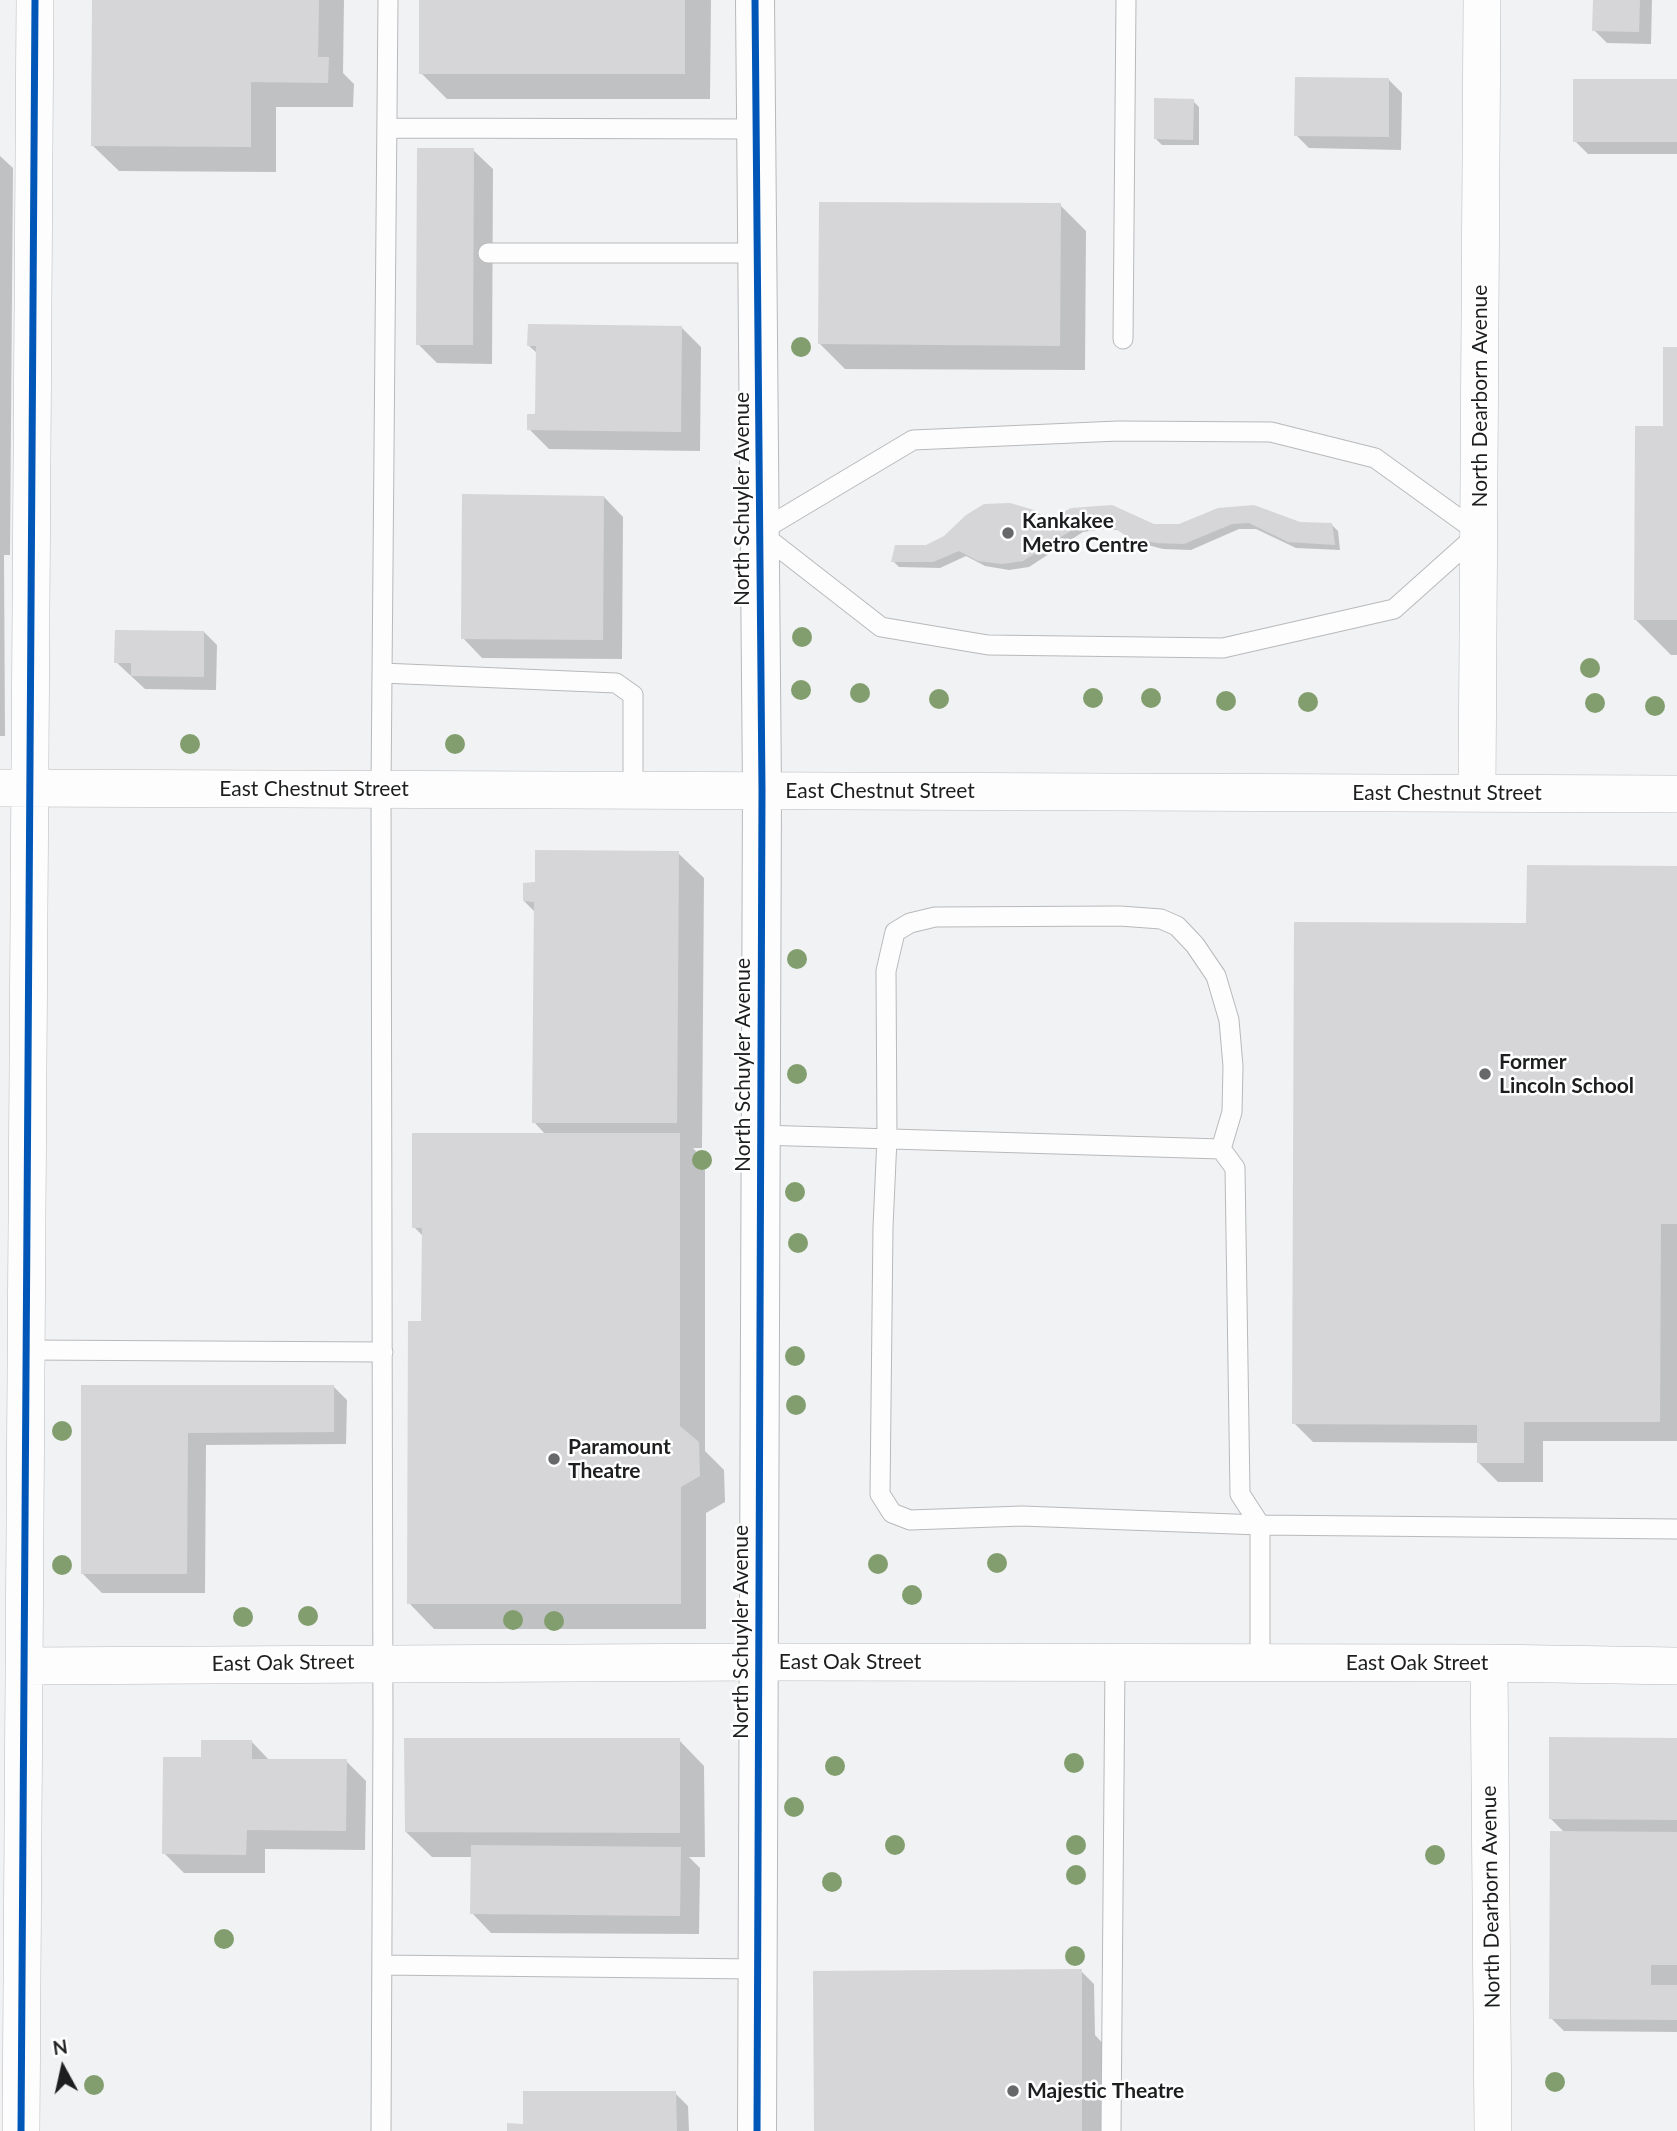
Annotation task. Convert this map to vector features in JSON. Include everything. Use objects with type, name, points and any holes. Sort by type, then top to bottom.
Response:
[{"type":"street","points":[[21,2131],[26,1350],[15,788],[35,0]]},
{"type":"street","name":"North Schuyler Avenue","points":[[755,0],[762,790],[757,2131]]},
{"type":"street","name":"North Dearborn Avenue","points":[[1477,793],[1482,0]]},
{"type":"street","name":"East Chestnut Street","points":[[15,788],[1677,794]]},
{"type":"street","name":"East Oak Street","points":[[24,1666],[758,1661],[1489,1663],[1677,1667]]},
{"type":"street","name":"North Dearborn Avenue","points":[[1489,1663],[1493,2131]]},
{"type":"lane","points":[[381,2131],[381,789],[388,0]]},
{"type":"lane","points":[[1123,339],[1126,0]]},
{"type":"lane","points":[[387,128],[756,129]]},
{"type":"lane","points":[[488,253],[757,253]]},
{"type":"lane","points":[[1132,431],[1271,432],[1375,458],[1479,533],[1394,609],[1223,648],[988,645],[881,627],[759,532],[912,440],[1132,431]]},
{"type":"lane","points":[[382,673],[616,683],[633,695],[633,790]]},
{"type":"lane","points":[[1221,1149],[1232,1112],[1233,1066],[1229,1020],[1216,976],[1195,945],[1177,926],[1161,919],[1120,916],[934,917],[910,923],[895,932],[886,971],[887,1138],[883,1227],[880,1494],[892,1513],[910,1520],[1022,1516],[1261,1525],[1677,1530]]},
{"type":"lane","points":[[760,1135],[1221,1149]]},
{"type":"lane","points":[[1221,1149],[1235,1168],[1240,1494],[1261,1525],[1260,1663]]},
{"type":"lane","points":[[26,1350],[383,1352]]},
{"type":"lane","points":[[1111,2131],[1115,1662]]},
{"type":"lane","points":[[382,1965],[757,1969]]},
{"type":"building","points":[[92,0],[319,0],[318,57],[329,57],[328,83],[251,82],[251,147],[91,146]]},
{"type":"building","points":[[419,0],[685,0],[685,74],[419,74]]},
{"type":"building","points":[[1593,0],[1640,0],[1639,32],[1592,31]]},
{"type":"building","points":[[1295,77],[1389,78],[1389,137],[1294,136]]},
{"type":"building","points":[[1573,79],[1677,79],[1677,142],[1573,142]]},
{"type":"building","points":[[1154,98],[1194,99],[1193,140],[1154,139]]},
{"type":"building","points":[[417,148],[474,148],[473,345],[416,345]]},
{"type":"building","points":[[819,202],[1061,203],[1060,346],[818,344]]},
{"type":"building","points":[[528,324],[682,326],[681,432],[527,430],[527,414],[535,414],[536,346],[527,346]]},
{"type":"building","points":[[1663,347],[1677,347],[1677,620],[1634,620],[1635,426],[1663,426]]},
{"type":"building","points":[[462,494],[604,496],[603,640],[461,639]]},
{"type":"building","name":"Kankakee Metro Centre","points":[[1010,503],[1034,510],[1049,520],[1071,508],[1112,505],[1154,524],[1179,524],[1218,508],[1254,505],[1300,522],[1332,523],[1335,545],[1288,542],[1249,523],[1232,524],[1184,544],[1156,543],[1128,537],[1110,525],[1098,523],[1077,527],[1023,561],[1002,564],[978,561],[959,551],[933,562],[891,562],[895,545],[926,545],[944,536],[966,515],[984,504]]},
{"type":"building","points":[[115,630],[204,631],[204,677],[131,676],[131,663],[114,663]]},
{"type":"building","points":[[535,850],[679,851],[677,1123],[532,1123],[534,902],[523,901],[523,883],[535,882]]},
{"type":"building","name":"Former Lincoln School","points":[[1527,865],[1677,866],[1677,1224],[1661,1224],[1660,1422],[1524,1422],[1524,1463],[1477,1463],[1477,1425],[1292,1424],[1294,922],[1526,923]]},
{"type":"building","name":"Paramount Theatre","points":[[412,1133],[680,1133],[680,1426],[699,1442],[700,1476],[681,1487],[681,1604],[407,1604],[408,1321],[421,1321],[422,1228],[412,1228]]},
{"type":"building","points":[[81,1385],[334,1385],[334,1432],[188,1433],[187,1574],[81,1574]]},
{"type":"building","points":[[1549,1737],[1677,1738],[1677,1820],[1549,1819]]},
{"type":"building","points":[[404,1738],[680,1738],[680,1833],[405,1832]]},
{"type":"building","points":[[201,1740],[252,1740],[252,1759],[347,1759],[346,1831],[247,1830],[246,1855],[162,1854],[163,1757],[201,1757]]},
{"type":"building","points":[[1550,1831],[1677,1832],[1677,1965],[1651,1965],[1651,1985],[1677,1985],[1677,2020],[1549,2019]]},
{"type":"building","points":[[471,1845],[681,1847],[680,1916],[470,1914]]},
{"type":"building","points":[[1082,1969],[1082,2131],[814,2131],[813,1971]]},
{"type":"building","points":[[523,2091],[676,2091],[677,2131],[507,2131],[507,2123],[523,2124]]},
{"type":"cycle path","points":[[21,2131],[35,0]]},
{"type":"cycle path","points":[[755,0],[762,790],[757,2131]]},
{"type":"place","name":"Kankakee Metro Centre","points":[[1008,533]]},
{"type":"place","name":"Former Lincoln School","points":[[1485,1074]]},
{"type":"place","name":"Paramount Theatre","points":[[554,1459]]},
{"type":"place","name":"Majestic Theatre","points":[[1013,2091]]}]
